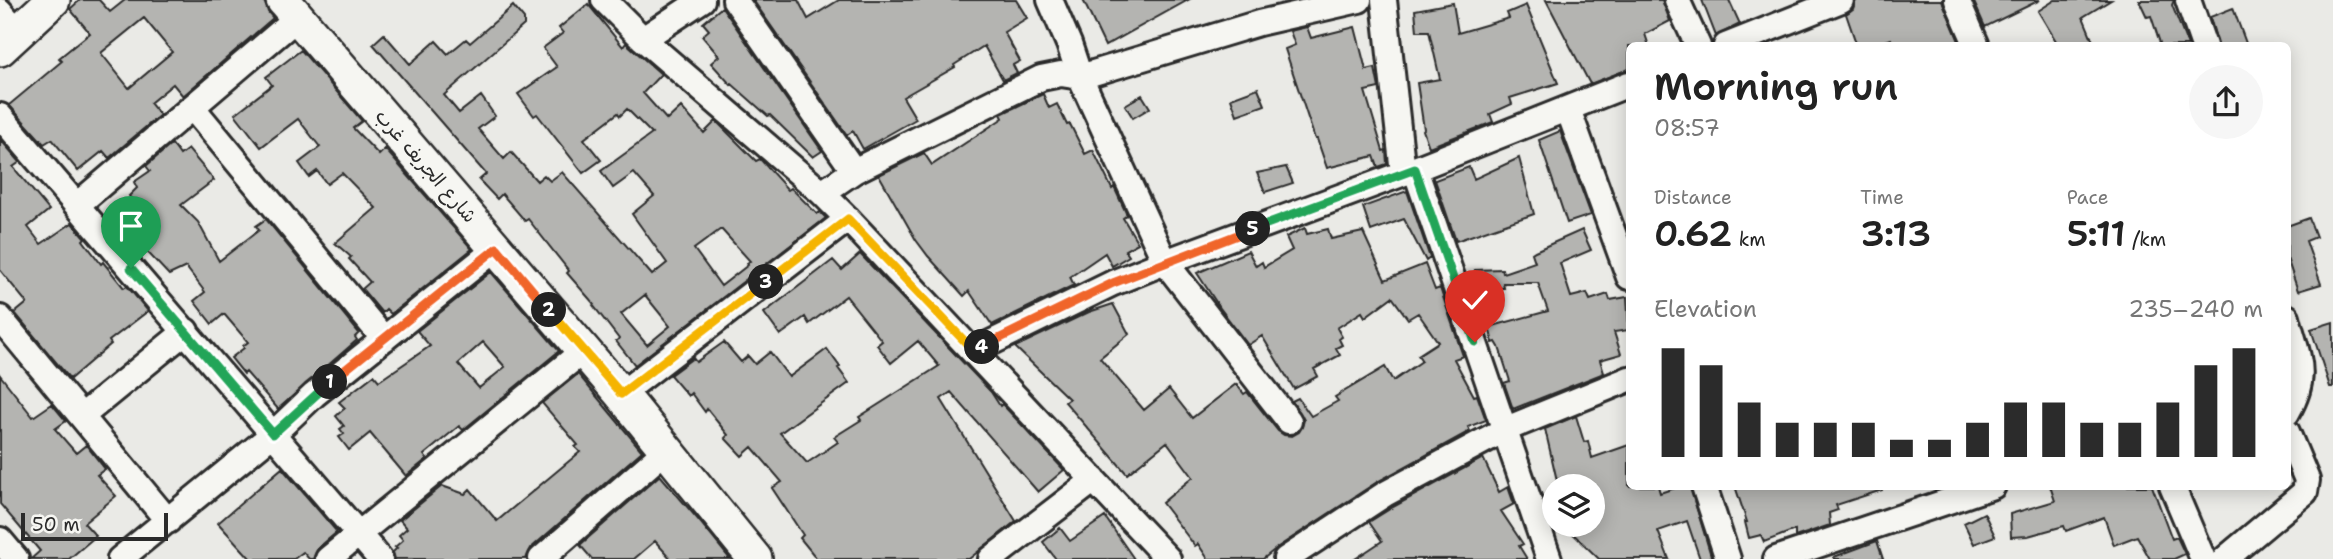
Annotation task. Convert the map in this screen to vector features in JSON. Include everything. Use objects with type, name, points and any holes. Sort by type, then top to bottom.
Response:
[{"type":"street","points":[[6,31],[53,0]]},
{"type":"street","points":[[604,0],[643,39],[822,193],[1168,559]]},
{"type":"street","points":[[643,39],[702,0]]},
{"type":"street","points":[[735,0],[854,171]]},
{"type":"street","points":[[1050,0],[1080,77],[1165,262],[1289,421]]},
{"type":"street","points":[[822,193],[854,171],[1041,78],[1060,74],[1080,77],[1259,23],[1359,0]]},
{"type":"street","points":[[1384,0],[1409,171],[1506,429],[1549,559]]},
{"type":"street","points":[[1677,0],[1696,42]]},
{"type":"street","points":[[1736,42],[1840,0]]},
{"type":"street","points":[[1957,0],[1975,42]]},
{"type":"street","points":[[2189,0],[2203,42]]},
{"type":"street","points":[[77,205],[192,107],[291,8]]},
{"type":"street","name":"شارع الجريف غرب","points":[[291,8],[621,394],[755,559]]},
{"type":"street","points":[[974,351],[1113,283],[1626,85]]},
{"type":"street","points":[[192,107],[384,339]]},
{"type":"street","points":[[1568,108],[1626,269]]},
{"type":"street","points":[[0,116],[380,559]]},
{"type":"street","points":[[621,394],[848,219]]},
{"type":"street","points":[[120,559],[273,434],[314,395],[497,248]]},
{"type":"street","points":[[0,318],[168,520]]},
{"type":"street","points":[[82,416],[186,331]]},
{"type":"street","points":[[2291,332],[2301,371],[2300,384],[2291,405]]},
{"type":"street","points":[[328,559],[583,351]]},
{"type":"street","points":[[1286,559],[1385,494],[1506,429],[1626,380]]},
{"type":"street","points":[[2225,559],[2305,492],[2307,480],[2291,442]]},
{"type":"street","points":[[551,556],[665,451]]},
{"type":"street","points":[[991,559],[1094,480]]},
{"type":"street","points":[[1704,490],[1728,559]]},
{"type":"street","points":[[1776,559],[1981,490]]},
{"type":"street","points":[[2174,490],[2203,559]]},
{"type":"street","points":[[0,540],[16,559]]},
{"type":"building","points":[[80,0],[99,0],[110,12],[125,0],[264,0],[273,18],[183,96],[173,84],[150,103],[160,115],[109,158],[103,151],[78,171],[52,139],[44,144],[9,105],[62,61],[59,58],[90,33],[70,9]],"holes":[[[144,18],[172,52],[129,88],[101,53]]]},
{"type":"building","points":[[753,0],[798,0],[808,19],[839,0],[1016,0],[1027,18],[1004,32],[1020,61],[1013,65],[1017,73],[1003,80],[984,46],[954,65],[955,67],[903,97],[916,119],[863,149],[853,131],[847,135]]},
{"type":"building","points":[[1083,0],[1188,0],[1105,46]]},
{"type":"building","points":[[1546,0],[1662,0],[1670,21],[1645,34],[1648,42],[1626,42],[1626,70],[1590,84]]},
{"type":"building","points":[[1702,0],[1729,0],[1740,24],[1716,36]]},
{"type":"building","points":[[1856,0],[1942,0],[1959,42],[1892,42],[1891,39],[1883,42],[1856,42],[1846,14],[1853,9]]},
{"type":"building","points":[[1973,0],[2040,0],[1985,27]]},
{"type":"building","points":[[2055,0],[2111,0],[2083,17],[2093,42],[2057,42],[2038,11]]},
{"type":"building","points":[[2139,0],[2174,0],[2172,5],[2186,42],[2160,42],[2151,16],[2147,17]]},
{"type":"building","points":[[1453,3],[1458,33],[1509,18],[1507,13],[1526,5],[1558,83],[1510,98],[1512,104],[1490,114],[1493,122],[1429,147],[1423,130],[1417,83],[1440,79],[1429,31],[1417,31],[1415,10]]},
{"type":"building","points":[[588,4],[623,47],[626,43],[661,74],[643,93],[667,120],[681,107],[704,133],[716,121],[756,161],[760,159],[788,190],[791,188],[817,214],[820,212],[826,218],[635,365],[616,341],[619,339],[594,304],[567,273],[569,271],[528,219],[525,221],[502,194],[497,199],[479,180],[486,174],[373,44],[384,34],[410,64],[436,41],[448,54],[466,39],[470,43],[513,6],[524,19],[524,25],[444,95],[459,113],[481,96],[495,116],[478,129],[504,159],[511,152],[537,181],[544,175],[550,181],[562,172],[652,275],[667,263],[632,214],[654,196],[634,173],[613,188],[601,171],[652,134],[627,109],[620,116],[618,113],[584,139],[601,160],[583,173],[518,94],[557,67],[543,48],[563,33],[559,28]],"holes":[[[721,229],[750,261],[721,286],[694,249]],[[645,295],[670,326],[647,345],[621,314]]]},
{"type":"building","points":[[722,7],[822,151],[813,157],[770,115],[731,85],[711,63],[719,56],[702,36],[709,30],[703,23]]},
{"type":"building","points":[[2233,8],[2246,42],[2217,42],[2210,17]]},
{"type":"building","points":[[1307,27],[1311,38],[1355,27],[1366,70],[1375,68],[1379,88],[1365,91],[1383,151],[1386,150],[1387,164],[1378,167],[1374,156],[1327,168],[1285,49],[1295,45],[1290,31]]},
{"type":"building","points":[[301,50],[362,121],[353,128],[379,155],[385,149],[472,249],[391,314],[386,309],[382,313],[362,289],[370,282],[349,259],[351,257],[335,243],[376,208],[342,173],[327,184],[317,171],[309,177],[299,163],[320,147],[298,119],[261,147],[235,114],[272,85],[266,77]]},
{"type":"building","points":[[1258,88],[1265,105],[1237,115],[1231,98]]},
{"type":"building","points":[[1043,94],[1049,108],[1057,104],[1085,154],[1093,150],[1112,189],[1114,187],[1127,215],[1123,218],[1138,243],[1125,250],[1129,256],[1112,266],[1105,253],[1070,277],[1074,285],[992,325],[969,291],[964,296],[928,256],[879,175],[924,153],[932,165],[1003,118],[1001,114]]},
{"type":"building","points":[[1142,95],[1150,108],[1133,118],[1125,105]]},
{"type":"building","points":[[1560,131],[1591,215],[1567,223],[1539,140]]},
{"type":"building","points":[[0,139],[20,162],[13,167],[49,210],[28,227],[41,244],[72,223],[101,264],[103,262],[124,288],[127,286],[148,311],[109,341],[111,344],[70,379],[15,313],[27,303],[0,270]]},
{"type":"building","points":[[172,144],[180,155],[188,149],[214,180],[181,205],[198,222],[219,261],[259,230],[256,226],[266,219],[359,333],[355,337],[357,340],[278,409],[231,358],[248,342],[224,314],[212,324],[194,301],[205,292],[186,267],[169,275],[123,226],[125,224],[122,220],[132,212],[129,196],[137,188],[134,182],[150,171],[146,166]]},
{"type":"building","points":[[1519,158],[1534,214],[1456,241],[1435,180],[1469,167],[1474,179]]},
{"type":"building","points":[[1286,167],[1293,183],[1265,192],[1257,173]]},
{"type":"building","points":[[1407,191],[1430,258],[1426,261],[1404,219],[1371,231],[1363,207]]},
{"type":"building","points":[[2309,218],[2316,237],[2306,241],[2321,284],[2298,291],[2291,270],[2291,225]]},
{"type":"building","points":[[1305,228],[1307,234],[1328,229],[1331,239],[1363,232],[1385,280],[1425,264],[1435,290],[1440,288],[1463,356],[1454,359],[1474,396],[1477,395],[1486,420],[1468,427],[1470,431],[1377,482],[1263,559],[1208,559],[1162,503],[1193,477],[1167,442],[1127,474],[1065,402],[1069,399],[1015,347],[1089,312],[1113,304],[1129,334],[1100,358],[1144,410],[1169,389],[1192,418],[1236,384],[1244,394],[1247,392],[1278,431],[1292,436],[1299,432],[1304,420],[1292,401],[1298,398],[1311,416],[1338,401],[1335,397],[1385,367],[1393,381],[1422,361],[1418,355],[1438,342],[1418,313],[1408,319],[1392,297],[1365,317],[1362,312],[1337,328],[1342,337],[1339,339],[1342,345],[1336,348],[1340,355],[1314,369],[1318,376],[1294,389],[1262,336],[1248,345],[1197,273],[1248,251],[1256,266],[1262,262],[1264,267],[1292,250],[1286,237]]},
{"type":"building","points":[[1582,230],[1591,250],[1560,263],[1571,297],[1587,293],[1590,300],[1608,294],[1610,300],[1626,297],[1626,330],[1614,332],[1621,354],[1600,360],[1604,373],[1513,409],[1504,383],[1510,381],[1489,327],[1548,311],[1538,283],[1503,283],[1504,288],[1479,288],[1475,270],[1502,269],[1503,273],[1535,262],[1532,253]]},
{"type":"building","points":[[860,254],[991,392],[1000,406],[1002,404],[1064,470],[1038,492],[951,392],[941,399],[1016,521],[969,559],[817,559],[800,538],[803,535],[772,488],[782,482],[752,447],[742,456],[725,438],[728,435],[707,409],[705,412],[691,393],[688,396],[670,375],[693,358],[696,362],[724,342],[741,362],[748,356],[755,364],[770,352],[789,377],[827,349],[849,383],[780,433],[807,463],[838,442],[834,437],[861,420],[859,417],[939,366],[918,341],[891,363],[877,345],[882,341],[846,296],[809,324],[805,317],[780,335],[764,313],[833,260],[842,270]]},
{"type":"building","points":[[491,272],[559,351],[463,430],[459,426],[424,455],[427,459],[406,476],[370,433],[349,450],[339,437],[344,434],[340,429],[344,426],[336,416],[345,408],[339,402],[374,375],[379,381],[430,346],[417,331]],"holes":[[[483,342],[505,367],[479,388],[458,364]]]},
{"type":"building","points":[[2333,322],[2333,387],[2330,387],[2311,329]]},
{"type":"building","points":[[578,374],[642,451],[531,548],[526,559],[395,559],[395,547],[403,540],[399,535],[407,528],[400,520],[442,486],[465,494],[470,489],[497,521],[580,452],[575,447],[578,445],[542,403]]},
{"type":"building","points":[[0,375],[33,417],[52,404],[66,421],[55,429],[76,453],[86,445],[105,469],[97,475],[116,496],[84,523],[96,536],[69,559],[31,559],[40,551],[0,504]]},
{"type":"building","points":[[1576,416],[1584,442],[1588,441],[1592,458],[1626,446],[1626,490],[1659,490],[1660,493],[1669,490],[1691,490],[1712,559],[1700,559],[1687,521],[1658,531],[1669,559],[1599,559],[1576,537],[1605,537],[1605,474],[1555,474],[1545,429]]},
{"type":"building","points":[[1483,458],[1499,492],[1508,487],[1514,504],[1501,511],[1523,544],[1519,546],[1527,559],[1355,559],[1382,541],[1369,522]]},
{"type":"building","points":[[282,468],[337,532],[318,548],[313,559],[309,559],[303,552],[294,559],[251,559],[218,523]]},
{"type":"building","points":[[660,475],[730,559],[671,559],[655,541],[634,559],[592,559],[580,545]]},
{"type":"building","points":[[1736,490],[1882,490],[1836,505],[1838,510],[1829,513],[1830,525],[1795,537],[1795,530],[1764,542],[1761,535],[1749,538],[1747,522]]},
{"type":"building","points":[[2051,490],[2154,490],[2172,539],[2177,537],[2185,554],[2174,559],[2150,559],[2137,536],[2114,545],[2104,517],[2066,531],[2064,526],[2028,536],[2011,537],[2010,514],[2055,501]]},
{"type":"building","points":[[1984,513],[1995,536],[1974,544],[1964,523]]},
{"type":"building","points":[[1105,517],[1134,559],[1056,559],[1043,542],[1060,528],[1070,541]]},
{"type":"building","points":[[1877,541],[1883,559],[1834,559],[1834,557]]},
{"type":"route","points":[[131,268],[273,434],[314,395],[497,248],[621,394],[848,219],[974,351],[1113,283],[1415,169],[1475,342]]}]
